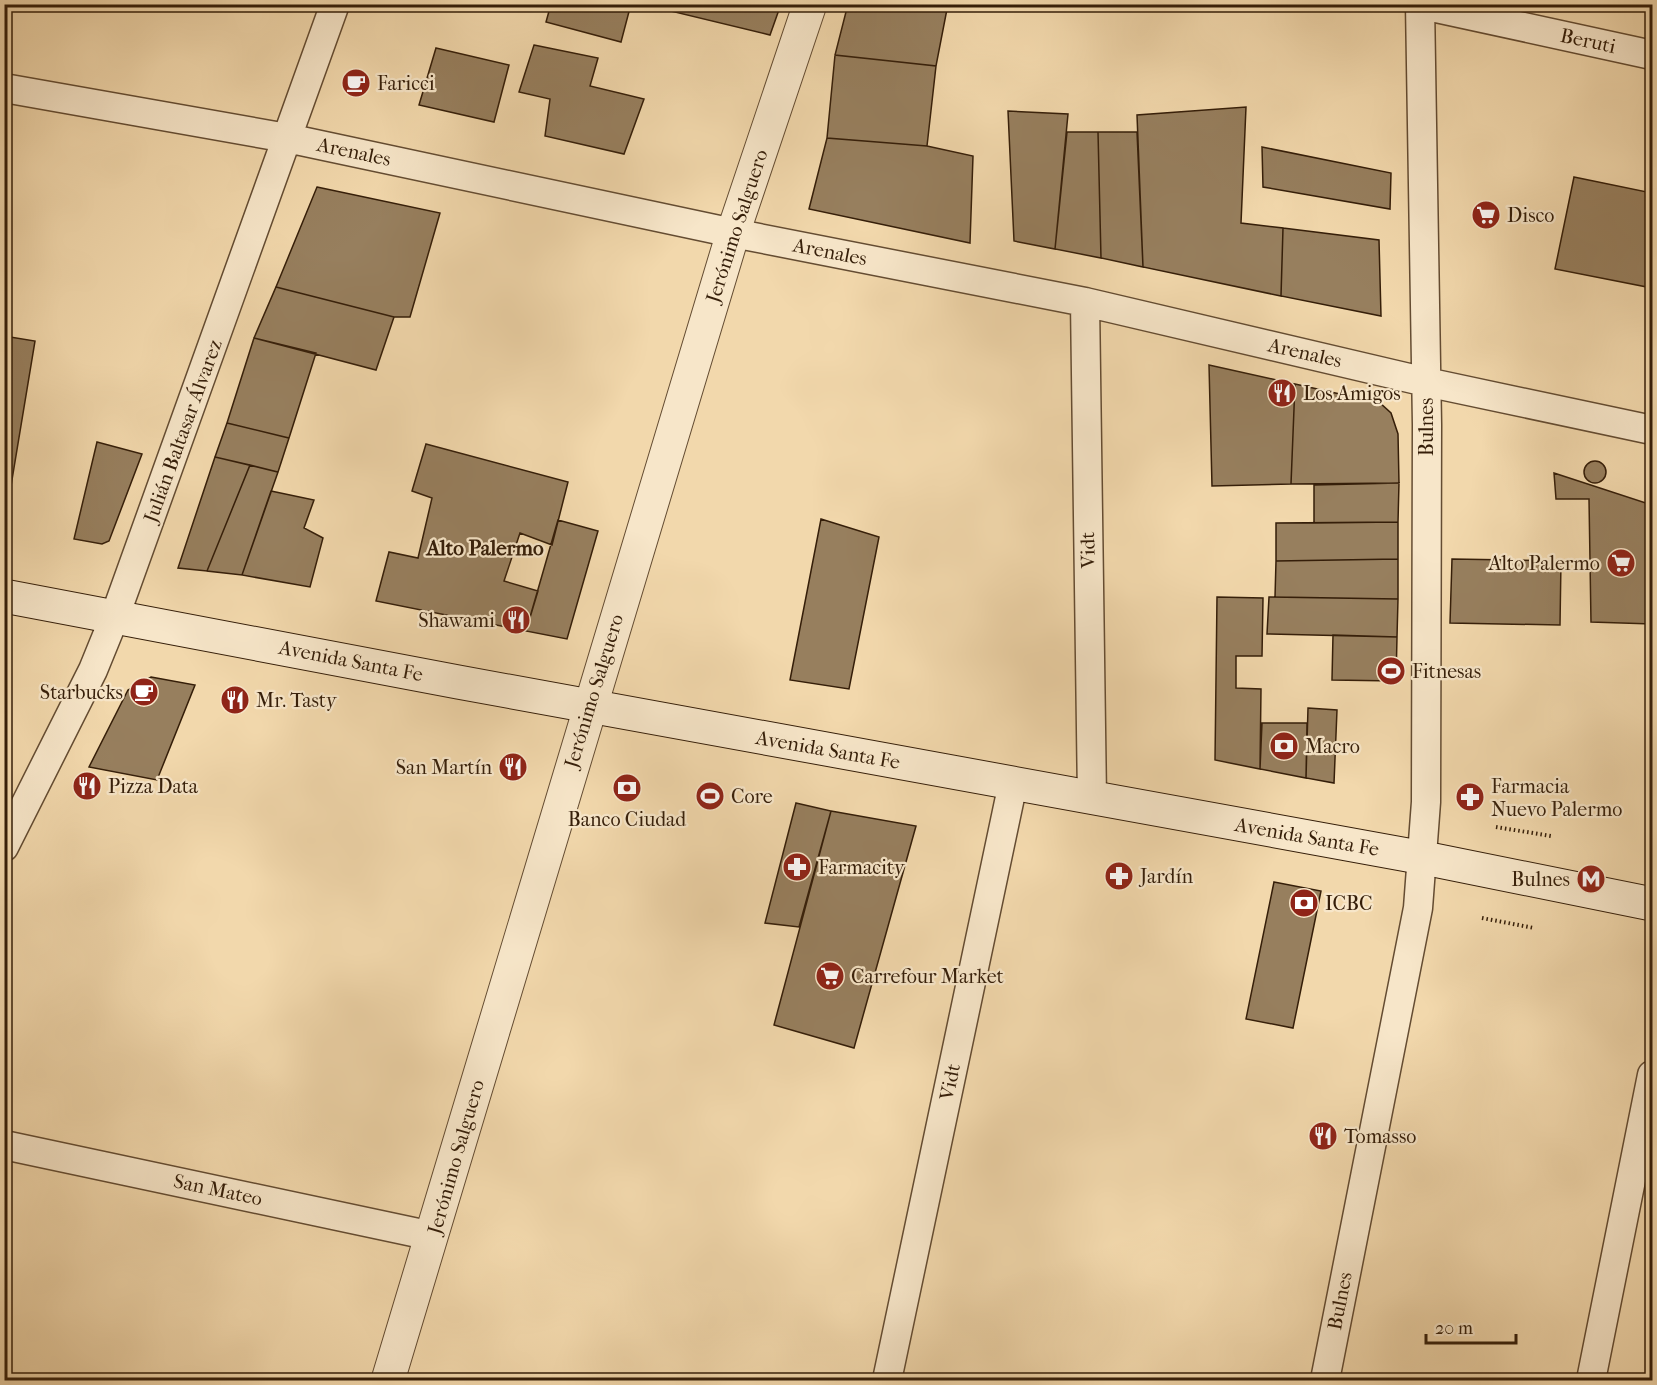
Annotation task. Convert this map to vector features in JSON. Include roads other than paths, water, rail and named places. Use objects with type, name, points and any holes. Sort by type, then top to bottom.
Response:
[{"type":"main road","name":"Jerónimo Salguero","points":[[388,1380],[733,232],[810,4]]},
{"type":"main road","name":"Avenida Santa Fe","points":[[4,596],[1092,799],[1424,858],[1653,904]]},
{"type":"street","name":"Julián Baltasar Álvarez","points":[[4,847],[93,670],[115,616],[335,4]]},
{"type":"street","name":"Beruti","points":[[1420,5],[1653,55]]},
{"type":"street","name":"Bulnes","points":[[1325,1380],[1418,908],[1424,858],[1426,382],[1420,5]]},
{"type":"street","name":"Arenales","points":[[4,88],[287,138],[733,232],[1085,302],[1426,382],[1653,430]]},
{"type":"street","name":"Vidt","points":[[1085,302],[1092,799]]},
{"type":"street","name":"Vidt","points":[[887,1380],[1013,783]]},
{"type":"street","points":[[1591,1380],[1653,1075]]},
{"type":"street","name":"San Mateo","points":[[4,1145],[432,1236]]},
{"type":"place","name":"Faricci","points":[[356,83]]},
{"type":"place","name":"Disco","points":[[1486,215]]},
{"type":"place","name":"Los Amigos","points":[[1282,393]]},
{"type":"place","name":"Alto Palermo","points":[[1621,563]]},
{"type":"place","name":"Shawami","points":[[516,620]]},
{"type":"place","name":"Fitnesas","points":[[1391,671]]},
{"type":"place","name":"Starbucks","points":[[144,692]]},
{"type":"place","name":"Mr. Tasty","points":[[235,700]]},
{"type":"place","name":"Macro","points":[[1284,746]]},
{"type":"place","name":"San Martín","points":[[513,767]]},
{"type":"place","name":"Pizza Data","points":[[87,786]]},
{"type":"place","name":"Banco Ciudad","points":[[627,788]]},
{"type":"place","name":"Core","points":[[710,796]]},
{"type":"place","name":"Farmacia Nuevo Palermo","points":[[1470,797]]},
{"type":"place","name":"Farmacity","points":[[797,867]]},
{"type":"place","name":"Jardín","points":[[1119,876]]},
{"type":"place","name":"Bulnes","points":[[1591,879]]},
{"type":"place","name":"ICBC","points":[[1304,903]]},
{"type":"place","name":"Carrefour Market","points":[[830,976]]},
{"type":"place","name":"Tomasso","points":[[1323,1136]]},
{"type":"district","name":"Alto Palermo","points":[[485,548]]}]
